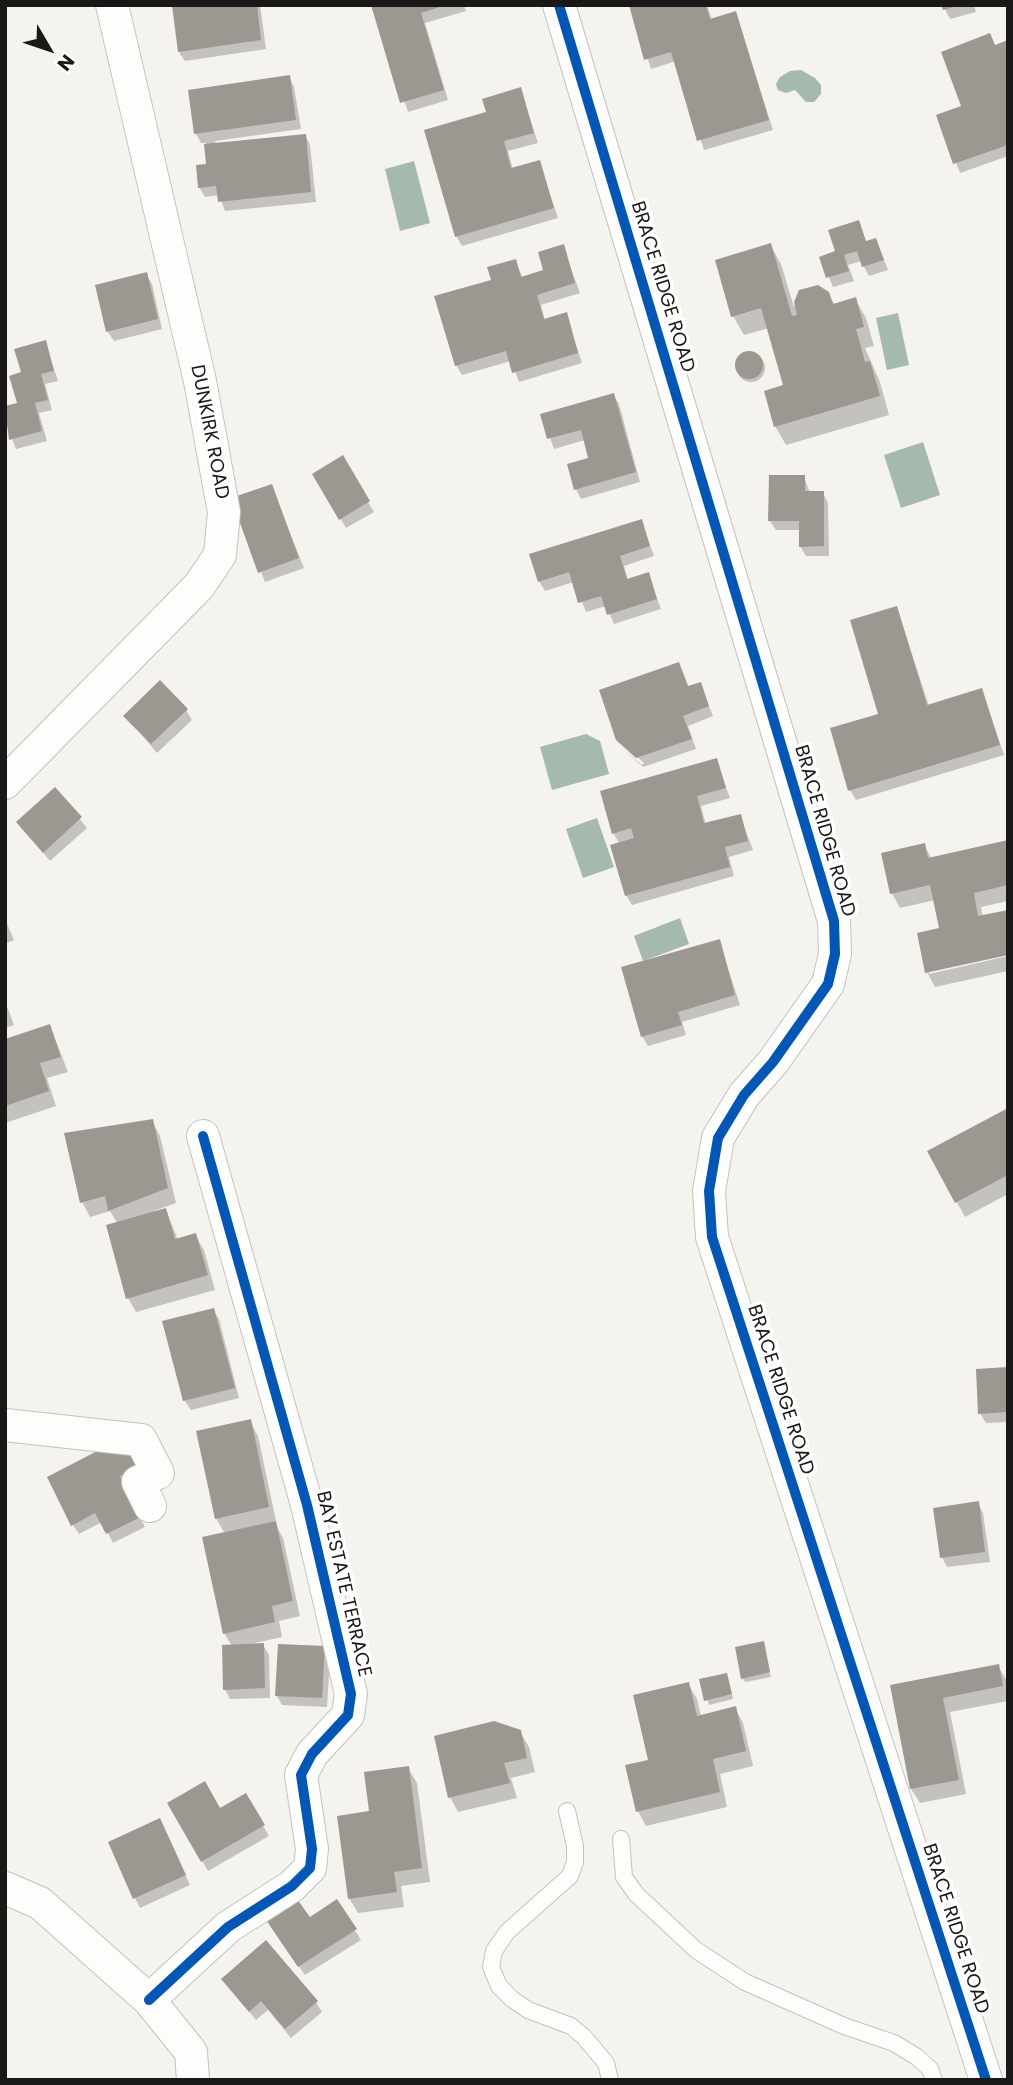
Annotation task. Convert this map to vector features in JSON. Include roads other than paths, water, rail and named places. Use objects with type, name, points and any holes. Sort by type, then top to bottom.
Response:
[{"type":"street","name":"DUNKIRK ROAD","points":[[5,783],[199,586],[220,555],[224,512],[200,381],[112,5]]},
{"type":"street","name":"BRACE RIDGE ROAD","points":[[559,5],[834,921],[835,954],[828,984],[772,1062],[744,1095],[718,1138],[709,1191],[712,1237],[986,2080]]},
{"type":"street","name":"BAY ESTATE TERRACE","points":[[149,2000],[228,1927],[292,1886],[310,1868],[312,1849],[300,1775],[312,1754],[348,1715],[351,1694],[307,1505],[204,1136]]},
{"type":"street","points":[[5,1425],[141,1440],[158,1473],[138,1482],[150,1506]]},
{"type":"street","points":[[5,1888],[40,1903],[149,2000],[191,2052],[193,2080]]},
{"type":"lane","points":[[567,1811],[575,1846],[575,1862],[570,1876],[507,1932],[494,1951],[491,1967],[499,1986],[512,1999],[528,2010],[571,2026],[584,2037],[606,2063],[610,2080]]},
{"type":"lane","points":[[621,1839],[624,1877],[635,1894],[696,1950],[745,1982],[844,2026],[894,2043],[923,2063],[934,2080]]}]
